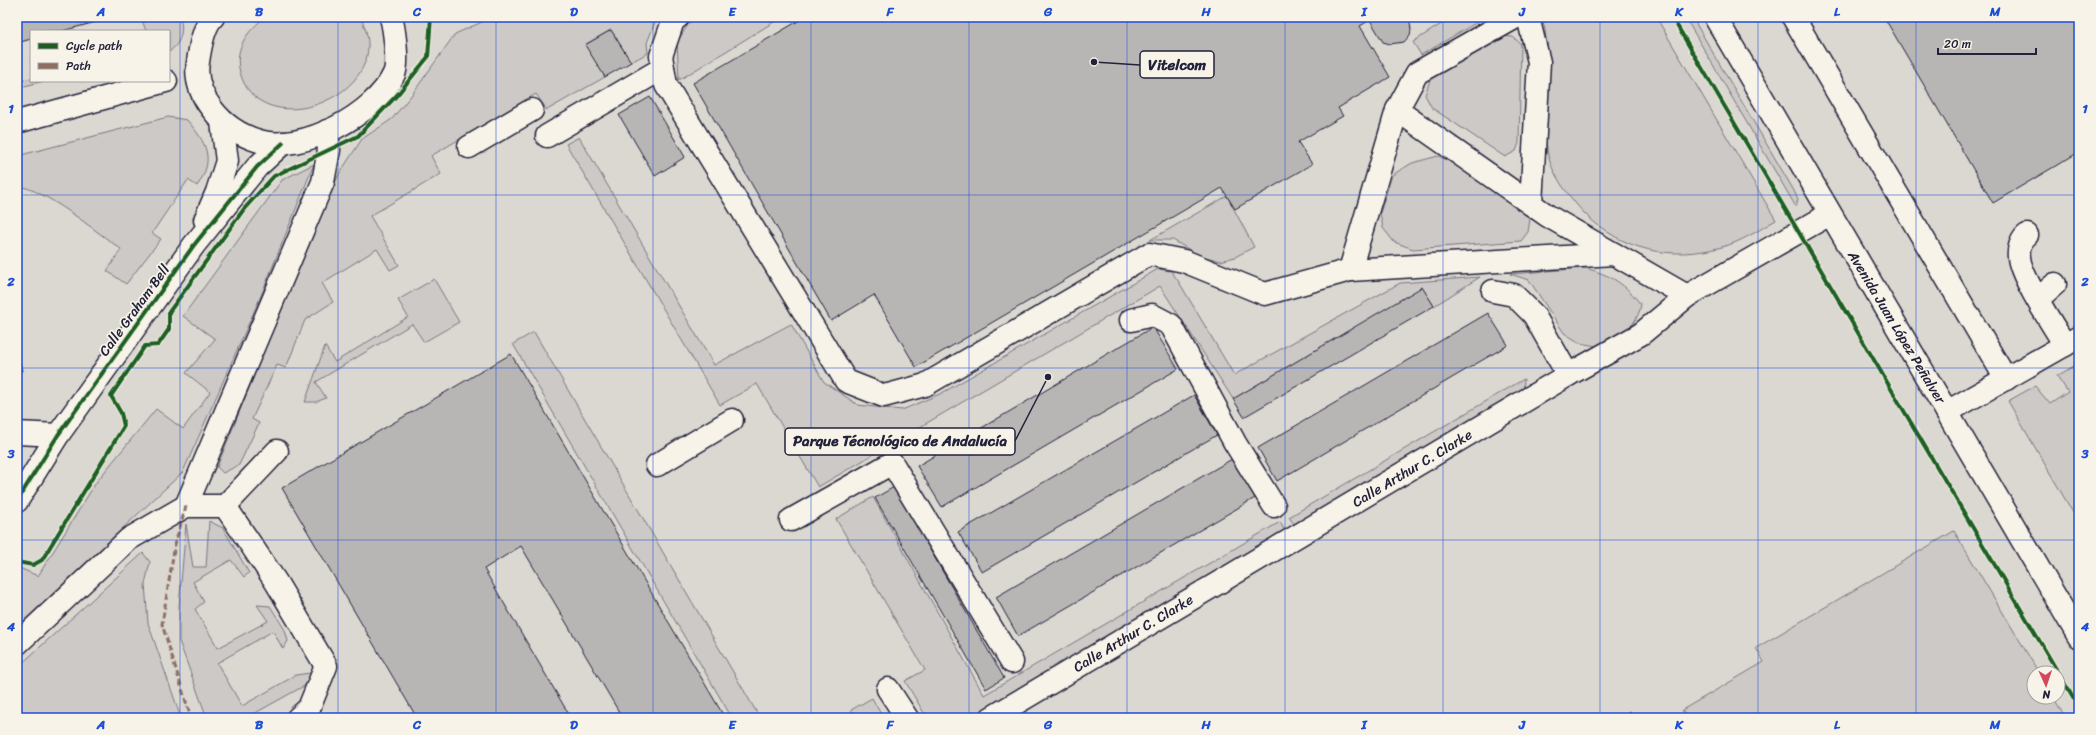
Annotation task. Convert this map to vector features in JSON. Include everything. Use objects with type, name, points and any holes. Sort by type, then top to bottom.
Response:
[{"type":"street","points":[[209,18],[200,48],[196,73],[202,96],[222,122],[239,133],[260,141],[283,143],[301,140],[326,131],[356,116],[379,97],[395,73],[395,30],[391,17]]},
{"type":"street","points":[[678,17],[673,21],[661,56],[666,85],[846,382],[884,396],[925,386],[1149,254],[1184,261],[1265,294],[1350,270],[1614,254]]},
{"type":"street","points":[[1350,270],[1397,110],[1417,73],[1516,17]]},
{"type":"street","points":[[1528,17],[1539,62],[1531,204]]},
{"type":"street","name":"Avenida Juan López Peñalver","points":[[1715,17],[2079,637]]},
{"type":"street","points":[[1793,17],[2006,379]]},
{"type":"street","points":[[547,136],[663,68]]},
{"type":"street","points":[[170,80],[196,73]]},
{"type":"street","points":[[17,122],[162,82]]},
{"type":"street","points":[[469,147],[532,110]]},
{"type":"street","points":[[1397,110],[1548,216],[1688,296]]},
{"type":"street","name":"Calle Graham Bell","points":[[194,245],[217,192],[227,161],[222,122]]},
{"type":"street","points":[[186,506],[323,182],[329,150],[326,131]]},
{"type":"street","name":"Calle Graham Bell","points":[[17,501],[58,435],[194,245],[257,167],[283,143]]},
{"type":"street","name":"Calle Arthur C. Clarke","points":[[991,718],[1568,375],[1641,334],[1688,296],[1830,214]]},
{"type":"street","points":[[1947,412],[2072,341],[2038,299],[2023,272],[2019,257],[2022,240],[2027,235]]},
{"type":"street","points":[[2038,299],[2055,284]]},
{"type":"street","points":[[1492,291],[1514,295],[1534,315],[1568,375]]},
{"type":"street","points":[[1132,320],[1152,315],[1171,325],[1236,443],[1274,506]]},
{"type":"street","points":[[657,464],[732,420]]},
{"type":"street","points":[[17,433],[58,435]]},
{"type":"street","points":[[17,644],[130,539],[186,506],[225,506],[277,451]]},
{"type":"street","points":[[791,520],[892,463],[1012,662]]},
{"type":"street","points":[[225,506],[276,582],[326,666],[309,708],[298,718]]},
{"type":"street","points":[[888,689],[907,718]]},
{"type":"shaded area","points":[[17,17],[2079,17],[2079,718],[17,718]]},
{"type":"shaded area","points":[[141,17],[180,17],[182,27],[179,41],[170,51],[170,30],[146,30]]},
{"type":"shaded area","points":[[265,17],[360,17],[368,45],[362,69],[345,89],[322,102],[296,109],[271,106],[251,93],[239,68],[238,60],[244,39]]},
{"type":"shaded area","points":[[493,17],[657,17],[647,43],[648,53],[631,62],[611,30],[586,44],[605,77],[547,110],[536,94],[431,156],[441,174],[370,216],[399,265],[390,270],[377,249],[322,283],[333,302],[305,320],[286,368],[277,365],[252,419],[259,423],[239,465],[223,473],[217,467],[294,277],[339,174],[362,139],[392,119],[413,93],[455,34]]},
{"type":"shaded area","points":[[693,17],[782,17],[679,80],[677,42]]},
{"type":"shaded area","points":[[1452,17],[1486,17],[1421,55],[1413,42]]},
{"type":"shaded area","points":[[1542,17],[1656,17],[1776,220],[1743,239],[1729,245],[1703,251],[1684,253],[1649,250],[1632,244],[1615,237],[1585,214],[1560,183],[1548,156],[1546,134],[1547,54],[1545,29]]},
{"type":"shaded area","points":[[1685,17],[1692,17],[1793,189],[1798,199],[1796,207]]},
{"type":"shaded area","points":[[1500,36],[1513,37],[1521,44],[1519,143],[1516,151],[1505,157],[1432,108],[1425,95],[1431,77]]},
{"type":"shaded area","points":[[30,78],[30,82],[40,82],[17,88],[17,82]]},
{"type":"shaded area","points":[[168,117],[187,120],[194,128],[204,143],[207,159],[206,167],[197,186],[188,180],[152,233],[161,239],[126,284],[107,271],[121,249],[55,202],[41,194],[17,186],[17,156]]},
{"type":"shaded area","points":[[579,137],[714,365],[791,324],[824,382],[858,405],[902,410],[942,393],[1158,269],[1171,271],[1179,282],[1234,375],[1400,283],[1480,277],[1434,306],[1422,288],[1233,399],[1160,286],[818,487],[757,384],[720,405],[566,144]]},
{"type":"shaded area","points":[[1438,156],[1461,167],[1487,183],[1512,202],[1530,219],[1528,232],[1521,241],[1413,249],[1394,242],[1383,228],[1380,213],[1392,175],[1412,163]]},
{"type":"shaded area","points":[[314,164],[260,298],[183,472],[17,627],[17,567],[38,576],[97,481],[156,409],[183,429],[210,392],[186,373],[215,339],[183,316],[282,180]]},
{"type":"shaded area","points":[[1227,196],[1254,247],[1235,257],[1221,261],[1198,255],[1173,240],[1150,240]]},
{"type":"shaded area","points":[[1585,268],[1603,274],[1617,281],[1630,291],[1641,305],[1639,313],[1631,326],[1621,335],[1601,347],[1580,343],[1564,333],[1529,280],[1510,274]]},
{"type":"shaded area","points":[[434,279],[459,322],[424,342],[412,324],[316,382],[326,398],[316,402],[305,402],[325,346],[335,362],[408,317],[398,300]]},
{"type":"shaded area","points":[[534,332],[760,718],[732,718],[513,344]]},
{"type":"shaded area","points":[[2079,363],[2079,523],[2008,401],[2035,386],[2050,404],[2068,392],[2057,376]]},
{"type":"shaded area","points":[[1524,379],[1523,394],[1296,527],[1289,517]]},
{"type":"shaded area","points":[[873,497],[984,695],[1280,522],[1286,533],[971,718],[934,718],[924,713],[905,681],[925,670],[836,519]]},
{"type":"shaded area","points":[[209,521],[223,528],[249,573],[244,577],[231,560],[193,582],[204,602],[195,609],[218,648],[268,621],[257,605],[270,606],[285,630],[288,641],[283,649],[273,631],[217,663],[242,706],[296,675],[310,673],[311,682],[250,716],[249,718],[207,718],[179,641],[179,606],[186,524],[193,567],[206,567]]},
{"type":"shaded area","points":[[1954,531],[2034,665],[2026,665],[2026,705],[2058,705],[2066,718],[1687,718],[1682,710],[1764,662],[1756,648]]},
{"type":"shaded area","points":[[143,553],[150,562],[145,584],[148,623],[181,718],[17,718],[17,668]]},
{"type":"shaded area","points":[[872,698],[883,718],[856,718],[851,710]]},
{"type":"building","points":[[17,17],[115,17],[66,30],[30,30],[30,39],[17,43]]},
{"type":"building","points":[[805,17],[1407,17],[1410,22],[1411,30],[1410,35],[1404,42],[1390,44],[1383,42],[1370,20],[1360,26],[1390,77],[1338,108],[1343,116],[1298,142],[1312,164],[1235,209],[1222,188],[916,367],[874,295],[831,321],[693,83]]},
{"type":"building","points":[[1420,17],[1434,17],[1424,23]]},
{"type":"building","points":[[1884,17],[2079,17],[2079,152],[1993,203]]},
{"type":"building","points":[[611,30],[631,62],[605,77],[585,45]]},
{"type":"building","points":[[650,97],[685,157],[655,176],[619,115]]},
{"type":"building","points":[[1422,287],[1434,306],[1244,417],[1233,399]]},
{"type":"building","points":[[1488,313],[1508,345],[1277,481],[1258,448]]},
{"type":"building","points":[[1153,327],[1178,369],[942,507],[917,466]]},
{"type":"building","points":[[17,349],[22,371],[17,372]]},
{"type":"building","points":[[511,354],[725,718],[609,718],[619,712],[521,546],[484,569],[571,718],[417,718],[282,488]]},
{"type":"building","points":[[1194,395],[1217,435],[982,572],[958,532]]},
{"type":"building","points":[[1232,459],[1255,498],[1018,636],[996,597]]},
{"type":"building","points":[[894,487],[1004,678],[986,689],[875,498]]},
{"type":"building","points":[[1630,711],[1634,718],[1618,718]]},
{"type":"marked path","points":[[186,506],[175,544],[162,624],[191,718]]},
{"type":"cycle path","points":[[17,562],[33,565],[42,560],[124,426],[121,413],[111,396],[145,346],[158,345],[169,329],[169,312],[244,209],[274,176],[358,136],[398,94],[428,57],[431,17]]},
{"type":"cycle path","points":[[1672,17],[2079,708]]},
{"type":"cycle path","points":[[17,501],[58,435],[194,245],[257,167],[283,143]]},
{"type":"place","name":"Vitelcom","points":[[1094,62]]},
{"type":"place","name":"Parque Técnológico de Andalucía","points":[[1048,377]]}]
